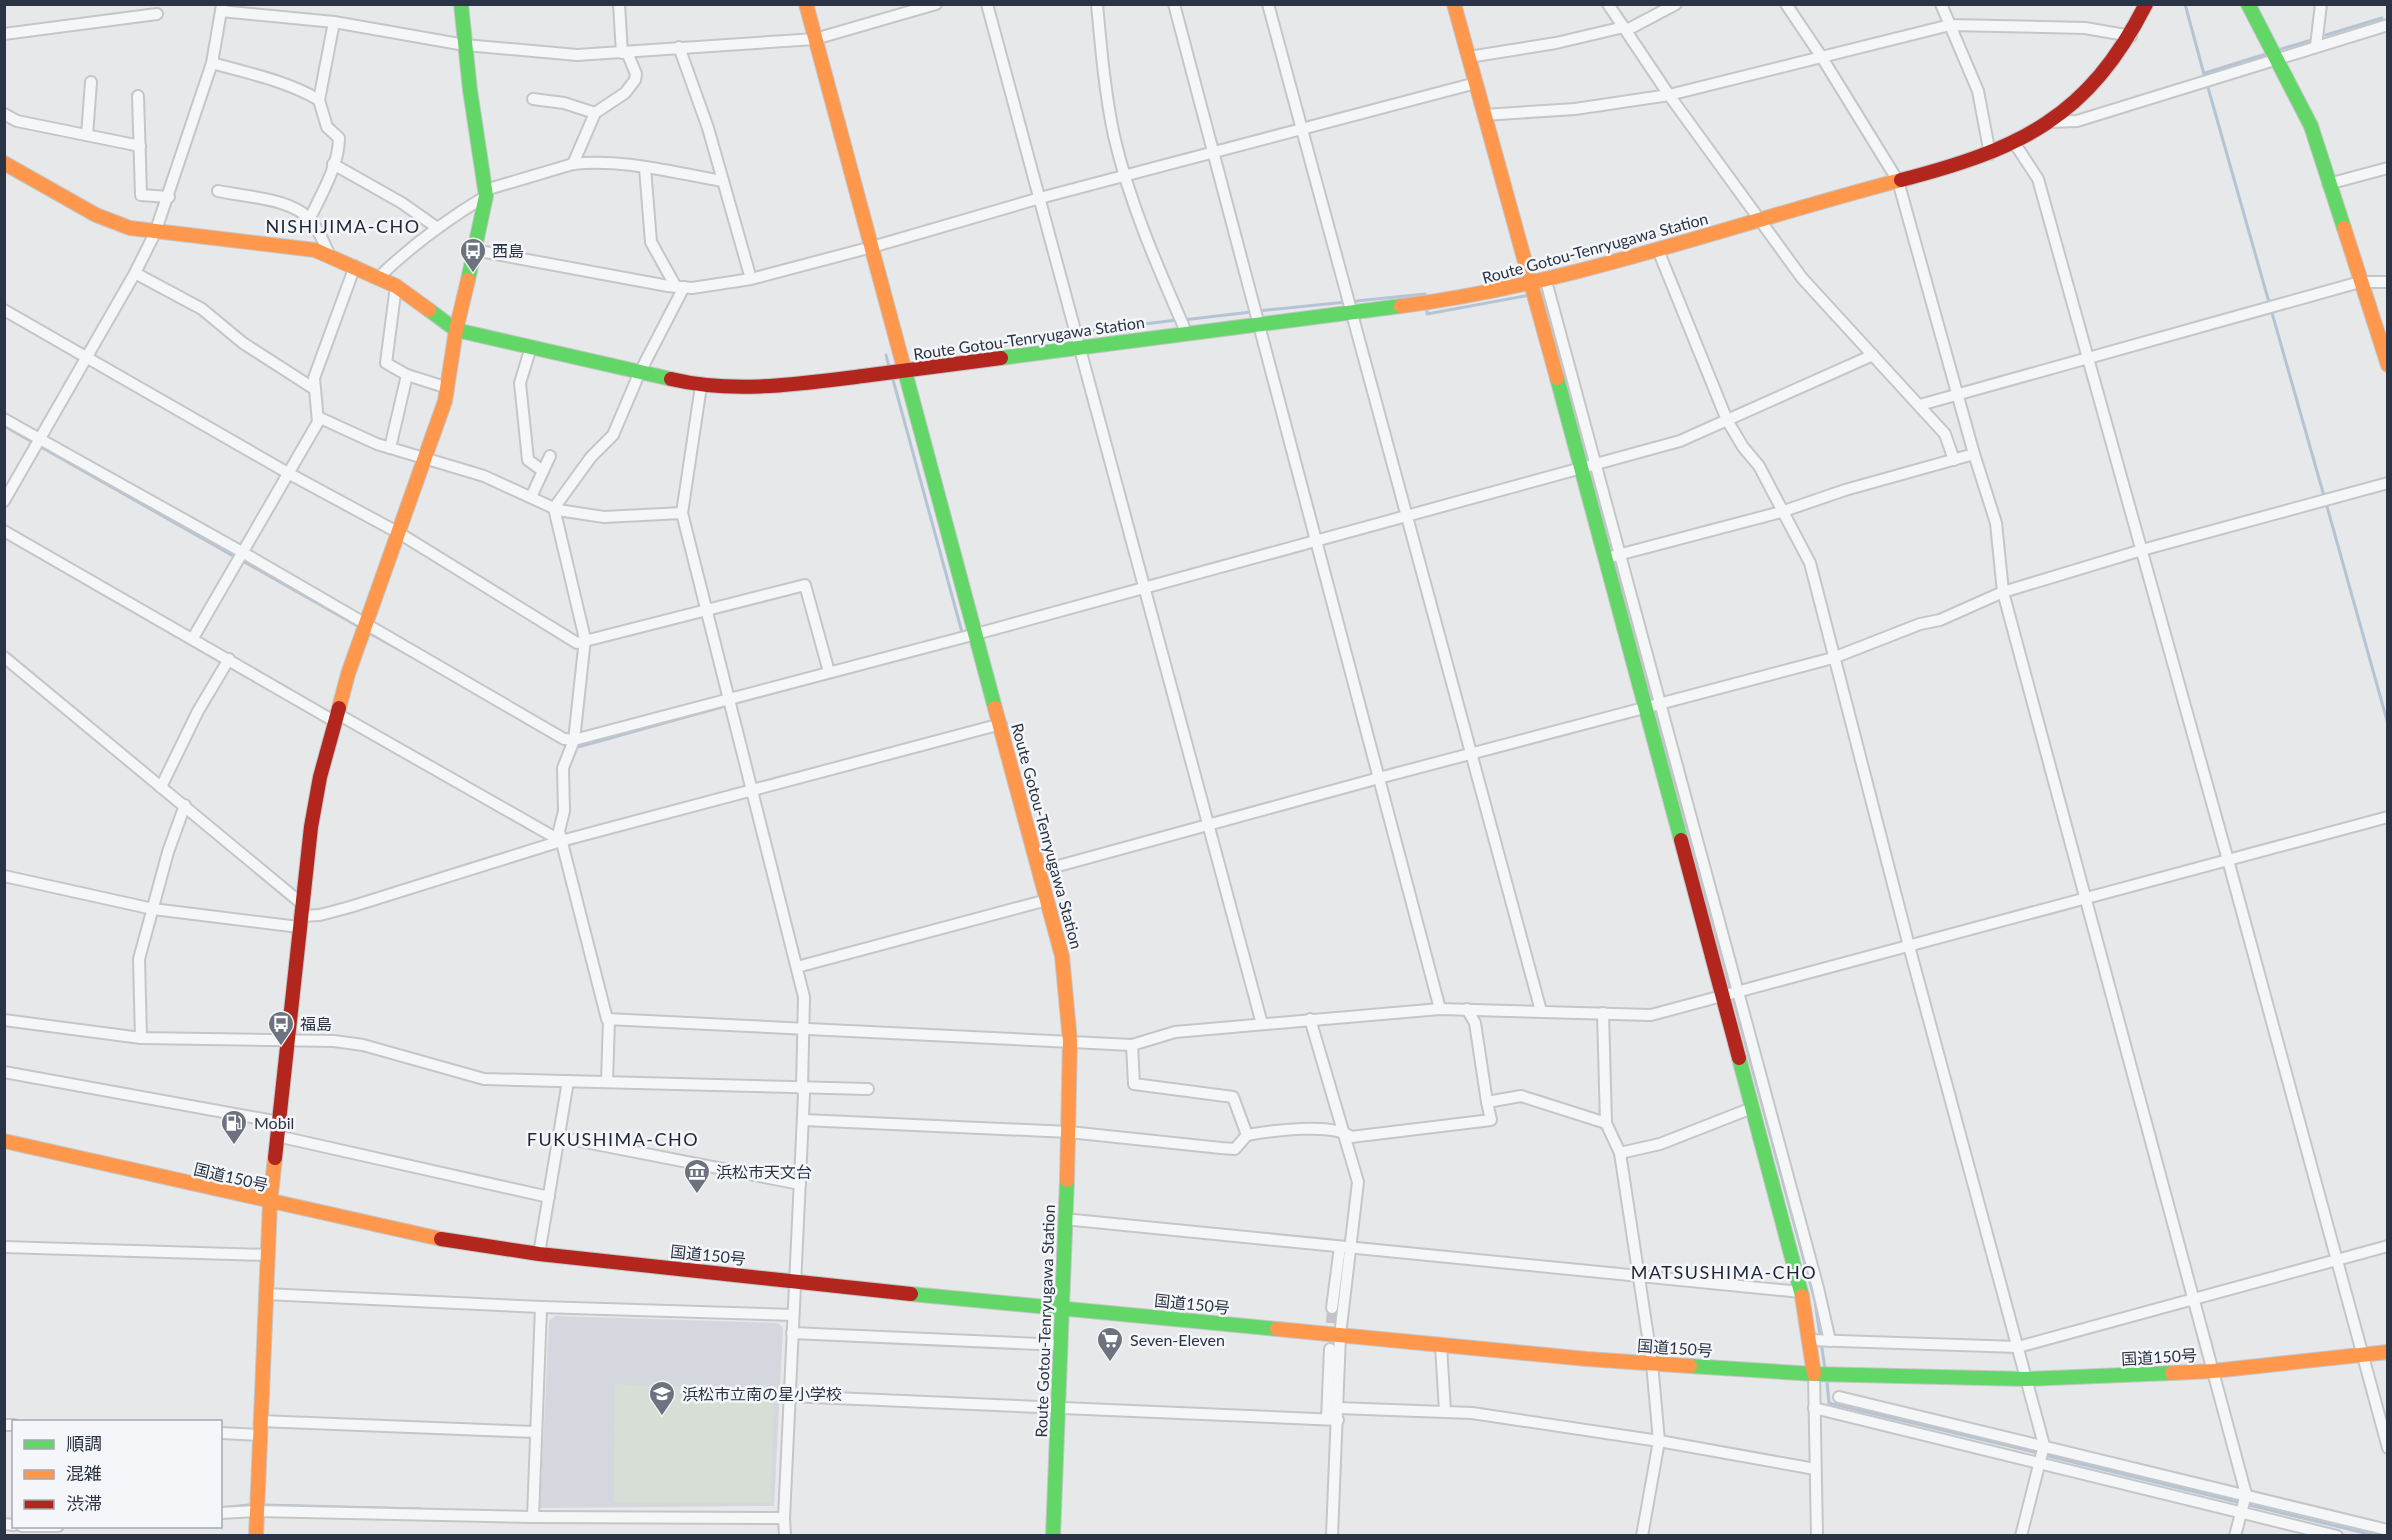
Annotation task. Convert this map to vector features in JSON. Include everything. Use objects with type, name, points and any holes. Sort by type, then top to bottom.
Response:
[{"type":"main road","points":[[256,1536],[270,1203],[310,827],[335,717],[448,388],[456,330],[483,217],[485,193],[461,4]]},
{"type":"main road","points":[[4,163],[96,215],[130,228],[299,247],[329,254],[396,286],[456,330],[639,374],[701,386],[754,387],[906,371],[806,4]]},
{"type":"main road","points":[[1454,4],[1580,468],[1613,557],[1645,706],[1730,993],[1752,1108],[1801,1292],[1814,1374]]},
{"type":"main road","name":"Route Gotou-Tenryugawa Station","points":[[1053,1536],[1060,1308],[1069,1131],[1070,1041],[1062,956],[906,371],[1475,296],[1546,281],[1990,154],[2014,144],[2051,122],[2097,81],[2131,36],[2146,4]]},
{"type":"main road","points":[[2248,4],[2311,126],[2388,365]]},
{"type":"main road","name":"国道150号","points":[[4,1142],[448,1241],[539,1254],[1441,1346],[1814,1374],[2026,1379],[2213,1371],[2388,1352]]},
{"type":"street","points":[[573,164],[595,113],[625,93],[635,80],[636,75],[625,52],[619,4]]},
{"type":"street","points":[[4,501],[135,273],[155,232],[212,63],[221,8],[333,21],[465,45],[577,55],[815,39],[936,4]]},
{"type":"street","points":[[987,4],[1262,1024]]},
{"type":"street","points":[[1097,4],[1114,135],[1125,177],[1150,249],[1187,334]]},
{"type":"street","points":[[1174,4],[1440,1009]]},
{"type":"street","points":[[1268,4],[1540,1011]]},
{"type":"street","points":[[1608,4],[1669,95],[1802,278],[1945,434],[1954,460]]},
{"type":"street","points":[[1469,57],[1626,29],[1676,4]]},
{"type":"street","points":[[1786,4],[1898,181],[1959,393],[1974,454],[1996,523],[2002,592],[2246,1494],[2235,1536]]},
{"type":"street","points":[[1941,4],[1978,92],[1990,154]]},
{"type":"street","points":[[2316,46],[2322,4]]},
{"type":"street","points":[[4,34],[157,14]]},
{"type":"street","points":[[310,218],[333,164],[339,138],[327,127],[319,100],[333,21]]},
{"type":"street","points":[[2051,122],[2077,121],[2212,79],[2273,54],[2316,46],[2387,23]]},
{"type":"street","points":[[1484,115],[1575,109],[1669,95],[1950,25],[2085,28],[2131,36]]},
{"type":"street","points":[[679,47],[708,128],[751,279]]},
{"type":"street","points":[[212,63],[305,92],[319,100]]},
{"type":"street","points":[[87,135],[91,82]]},
{"type":"street","points":[[474,250],[680,287],[751,279],[872,247],[1040,198],[1476,82]]},
{"type":"street","points":[[138,96],[141,195],[168,197]]},
{"type":"street","points":[[533,99],[564,103],[595,113]]},
{"type":"street","points":[[4,114],[17,121],[140,146]]},
{"type":"street","points":[[2014,144],[2038,179],[2228,860],[2334,1260],[2364,1356],[2388,1449]]},
{"type":"street","points":[[379,277],[411,246],[485,193],[573,164],[616,163],[723,181]]},
{"type":"street","points":[[333,164],[402,203],[436,227]]},
{"type":"street","points":[[645,168],[651,242],[680,287]]},
{"type":"street","points":[[2328,184],[2388,168]]},
{"type":"street","points":[[218,191],[249,198],[267,198],[310,218],[329,254]]},
{"type":"street","points":[[1658,250],[1727,420],[1743,447],[1759,466],[1781,512],[1810,563],[1909,946],[2044,1445],[2022,1536]]},
{"type":"street","points":[[193,638],[318,422],[313,388],[314,378],[355,266]]},
{"type":"street","points":[[135,273],[202,309],[243,343],[313,388]]},
{"type":"street","points":[[1546,281],[1595,465],[1613,557],[1659,703],[1730,993],[1818,1288],[1830,1341]]},
{"type":"street","points":[[1920,405],[2360,282],[2388,282]]},
{"type":"street","points":[[396,286],[386,363],[407,375],[448,388]]},
{"type":"street","points":[[607,1082],[609,1019],[607,1019],[559,831],[564,811],[563,768],[574,740],[585,639],[554,508],[591,457],[613,435],[680,287]]},
{"type":"street","points":[[4,310],[288,473],[399,533],[576,643],[805,585],[829,672]]},
{"type":"street","points":[[531,347],[520,383],[528,460],[543,471]]},
{"type":"street","points":[[4,419],[242,552],[564,739],[574,740],[976,634],[1144,586],[1680,441],[1873,355]]},
{"type":"street","points":[[390,447],[407,375]]},
{"type":"street","points":[[701,386],[682,513],[804,997],[801,1088],[804,1094],[804,1120],[789,1396],[785,1536]]},
{"type":"street","points":[[318,417],[390,447],[484,476],[554,508],[581,515],[604,517],[682,513]]},
{"type":"street","points":[[1613,557],[1781,512],[1845,490],[1974,454]]},
{"type":"street","points":[[531,497],[550,456]]},
{"type":"street","points":[[1040,871],[1379,777],[1833,658],[1920,624],[1940,620],[2002,592],[2142,550],[2388,483]]},
{"type":"street","points":[[4,531],[229,659],[561,841]]},
{"type":"street","points":[[4,657],[185,805],[300,915]]},
{"type":"street","points":[[161,787],[198,711],[229,659]]},
{"type":"street","points":[[4,876],[153,909],[320,915],[561,841],[1001,724]]},
{"type":"street","points":[[141,1038],[139,959],[168,852],[185,805]]},
{"type":"street","points":[[609,1019],[1132,1045],[1175,1032],[1440,1009],[1651,1015],[2388,817]]},
{"type":"street","points":[[797,967],[1047,900]]},
{"type":"street","points":[[804,1120],[1069,1131],[1234,1149],[1247,1135],[1302,1130],[1345,1132],[1351,1137],[1491,1120],[1475,1023],[1467,1009]]},
{"type":"street","points":[[1603,1013],[1606,1123],[1620,1153],[1652,1363],[1659,1441],[1642,1536]]},
{"type":"street","points":[[1310,1019],[1358,1182],[1332,1308]]},
{"type":"street","points":[[4,1020],[141,1038],[334,1041],[363,1045],[484,1079],[868,1089]]},
{"type":"street","points":[[1132,1045],[1134,1084],[1233,1097],[1247,1135]]},
{"type":"street","points":[[4,1072],[278,1129],[549,1197]]},
{"type":"street","points":[[539,1254],[568,1081]]},
{"type":"street","points":[[1487,1102],[1521,1096],[1606,1123]]},
{"type":"street","points":[[1620,1153],[1670,1141],[1752,1108]]},
{"type":"street","points":[[559,1137],[800,1184]]},
{"type":"street","points":[[1064,1219],[1801,1292]]},
{"type":"street","points":[[4,1246],[267,1255]]},
{"type":"street","points":[[1810,1340],[2018,1347],[2388,1246]]},
{"type":"street","points":[[1333,1420],[1338,1408],[1345,1247]]},
{"type":"street","points":[[266,1294],[541,1307],[793,1315]]},
{"type":"street","points":[[533,1517],[541,1307]]},
{"type":"street","points":[[792,1332],[1060,1345]]},
{"type":"street","points":[[1441,1346],[1445,1411]]},
{"type":"street","points":[[1330,1349],[1333,1420],[1332,1536]]},
{"type":"street","points":[[1814,1374],[1816,1536]]},
{"type":"street","points":[[789,1396],[1333,1420]]},
{"type":"street","points":[[1839,1397],[2388,1530]]},
{"type":"street","points":[[1876,1423],[1880,1406]]},
{"type":"street","points":[[1338,1408],[1472,1413],[1659,1441],[1815,1469]]},
{"type":"street","points":[[1814,1408],[2337,1536]]},
{"type":"street","points":[[222,1433],[260,1428],[536,1432]]},
{"type":"street","points":[[222,1513],[257,1511],[533,1517],[784,1518]]},
{"type":"shaded area","name":"浜松市立南の星小学校","points":[[555,1316],[778,1323],[783,1328],[774,1506],[540,1508],[549,1321]]},
{"type":"shaded area","points":[[615,1384],[774,1391],[771,1503],[614,1502]]},
{"type":"waterway","points":[[2185,4],[2205,78]]},
{"type":"waterway","points":[[2326,35],[2382,18]]},
{"type":"waterway","points":[[2278,50],[2315,39]]},
{"type":"waterway","points":[[2205,73],[2269,53]]},
{"type":"waterway","points":[[2207,84],[2324,496]]},
{"type":"waterway","points":[[1540,294],[1543,293],[1589,463]]},
{"type":"waterway","points":[[1258,311],[1425,294]]},
{"type":"waterway","points":[[1427,310],[1427,314],[1530,295]]},
{"type":"waterway","points":[[1183,320],[1251,312]]},
{"type":"waterway","points":[[1079,332],[1177,320]]},
{"type":"waterway","points":[[989,348],[1073,333]]},
{"type":"waterway","points":[[886,355],[889,367]]},
{"type":"waterway","points":[[892,376],[963,636]]},
{"type":"waterway","points":[[4,426],[235,557]]},
{"type":"waterway","points":[[1590,470],[1613,553]]},
{"type":"waterway","points":[[2326,503],[2388,724]]},
{"type":"waterway","points":[[1615,559],[1731,990]]},
{"type":"waterway","points":[[241,560],[361,628]]},
{"type":"waterway","points":[[369,633],[434,669]]},
{"type":"waterway","points":[[573,746],[578,747],[729,705]]},
{"type":"waterway","points":[[1733,997],[1815,1301],[1825,1369]]},
{"type":"waterway","points":[[1827,1381],[1829,1403],[2038,1453]]},
{"type":"waterway","points":[[2044,1455],[2377,1536]]},
{"type":"waterway","points":[[222,1508],[249,1505]]},
{"type":"waterway","points":[[264,1505],[421,1509]]},
{"type":"tunnel","points":[[1330,1338],[1332,1308]]},
{"type":"traffic: fast","points":[[461,4],[470,90],[486,196],[468,280]]},
{"type":"traffic: fast","points":[[2248,4],[2311,126],[2344,228]]},
{"type":"traffic: fast","points":[[1001,358],[1401,306]]},
{"type":"traffic: fast","points":[[429,310],[456,330],[671,379]]},
{"type":"traffic: fast","points":[[904,368],[995,708]]},
{"type":"traffic: fast","points":[[1557,378],[1681,840]]},
{"type":"traffic: fast","points":[[1739,1058],[1802,1296]]},
{"type":"traffic: fast","points":[[1053,1536],[1067,1180]]},
{"type":"traffic: fast","points":[[911,1294],[1277,1329]]},
{"type":"traffic: fast","points":[[1690,1366],[1814,1374],[2026,1379],[2172,1373]]},
{"type":"traffic: slow","points":[[806,4],[904,368]]},
{"type":"traffic: slow","points":[[1454,4],[1557,378]]},
{"type":"traffic: slow","points":[[4,163],[96,215],[130,228],[315,250],[396,286],[429,310]]},
{"type":"traffic: slow","points":[[1401,306],[1465,296],[1591,268],[1901,180]]},
{"type":"traffic: slow","points":[[2344,228],[2388,365]]},
{"type":"traffic: slow","points":[[339,708],[348,674],[445,401],[456,330],[468,280]]},
{"type":"traffic: slow","points":[[995,708],[1062,956],[1070,1041],[1067,1180]]},
{"type":"traffic: slow","points":[[4,1141],[441,1239]]},
{"type":"traffic: slow","points":[[256,1536],[270,1203],[275,1158]]},
{"type":"traffic: slow","points":[[1802,1296],[1814,1374]]},
{"type":"traffic: slow","points":[[1277,1329],[1587,1359],[1690,1366]]},
{"type":"traffic: slow","points":[[2172,1373],[2213,1371],[2388,1352]]},
{"type":"traffic: jam","points":[[1901,180],[1981,155],[2016,141],[2046,123],[2074,102],[2100,75],[2124,43],[2146,4]]},
{"type":"traffic: jam","points":[[671,379],[719,386],[767,386],[1001,358]]},
{"type":"traffic: jam","points":[[275,1158],[311,827],[320,777],[339,708]]},
{"type":"traffic: jam","points":[[1681,840],[1739,1058]]},
{"type":"traffic: jam","points":[[441,1239],[539,1254],[911,1294]]},
{"type":"place","name":"西島","points":[[473,274]]},
{"type":"place","name":"福島","points":[[281,1047]]},
{"type":"place","name":"Mobil","points":[[234,1146]]},
{"type":"place","name":"浜松市天文台","points":[[697,1195]]},
{"type":"place","name":"Seven-Eleven","points":[[1110,1363]]},
{"type":"place","name":"浜松市立南の星小学校","points":[[662,1417]]},
{"type":"district","name":"NISHIJIMA-CHO","points":[[343,227]]},
{"type":"district","name":"FUKUSHIMA-CHO","points":[[613,1140]]},
{"type":"district","name":"MATSUSHIMA-CHO","points":[[1724,1273]]}]
